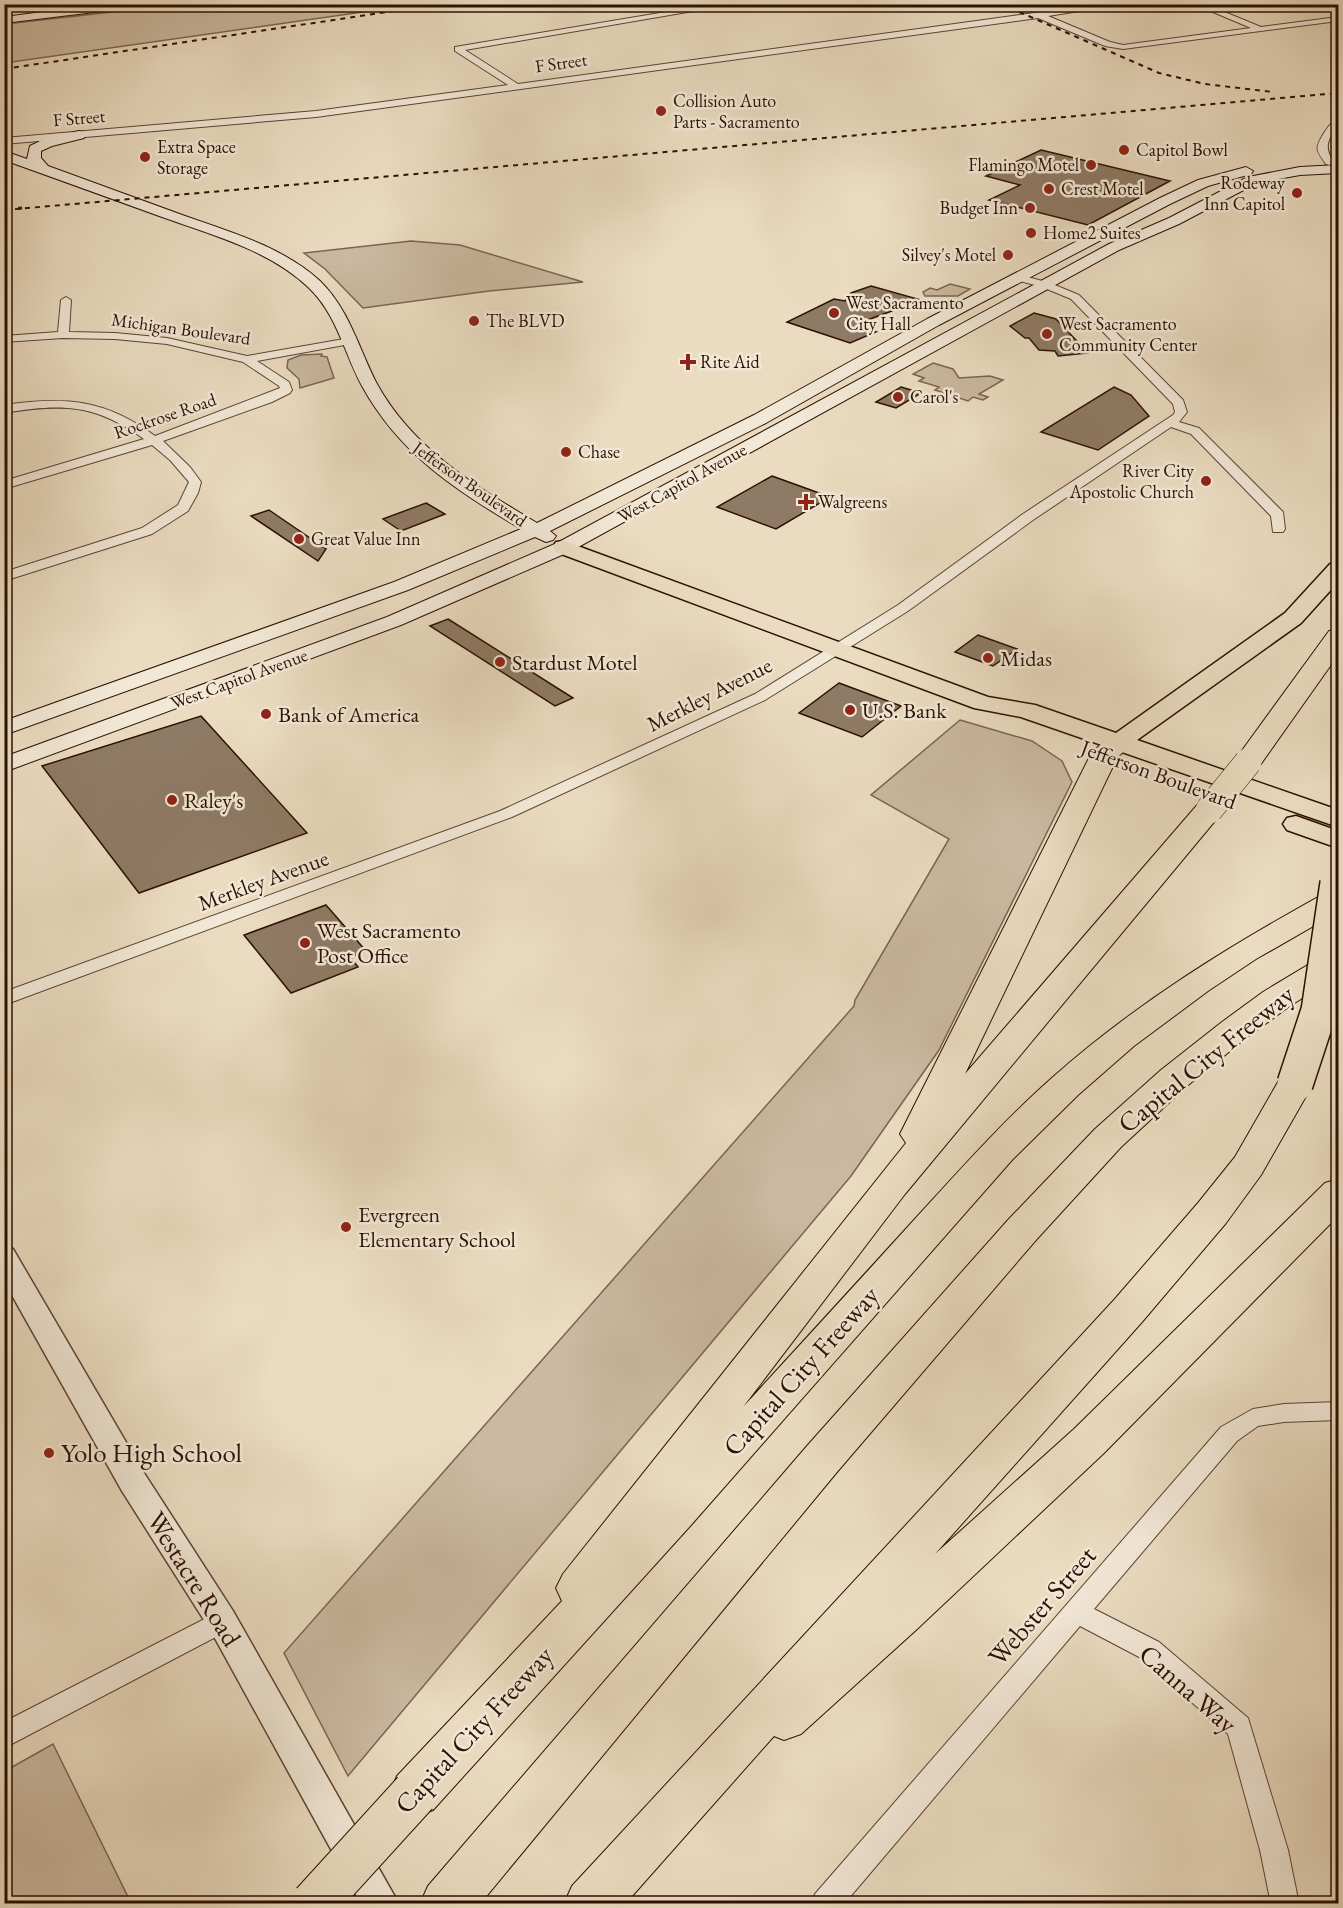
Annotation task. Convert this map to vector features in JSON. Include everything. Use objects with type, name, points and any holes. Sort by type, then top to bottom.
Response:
[{"type":"highway","points":[[415,1793],[596,1567],[892,1184],[1248,762],[1338,637]]},
{"type":"highway","points":[[892,1184],[1112,748]]},
{"type":"highway","points":[[590,1904],[1128,1311],[1212,1213],[1248,1166],[1295,1084],[1319,1011],[1326,977],[1338,882]]},
{"type":"highway","name":"Capital City Freeway","points":[[314,1904],[667,1521],[999,1151],[1065,1086],[1130,1032],[1196,983],[1244,952],[1338,899]]},
{"type":"highway","name":"Capital City Freeway","points":[[457,1890],[830,1450],[1022,1230],[1108,1137],[1174,1078],[1234,1030],[1275,1000],[1338,961]]},
{"type":"highway","points":[[668,1820],[900,1616],[1089,1441],[1338,1193]]},
{"type":"main road","points":[[4,20],[136,4]]},
{"type":"main road","points":[[43,169],[34,159],[35,149],[47,143],[79,135]]},
{"type":"main road","name":"Jefferson Boulevard","points":[[4,156],[204,225],[280,260],[313,283],[339,315],[379,400],[410,441],[437,464],[564,547],[982,703],[1026,710],[1112,748],[1338,840]]},
{"type":"main road","name":"West Capitol Avenue","points":[[4,729],[401,586],[536,529],[676,463],[1020,278],[1203,183],[1264,167],[1335,165]]},
{"type":"main road","name":"West Capitol Avenue","points":[[4,765],[402,618],[564,547],[1114,246],[1175,220],[1240,185],[1276,174],[1335,165]]},
{"type":"main road","points":[[864,361],[874,366],[868,372],[866,381]]},
{"type":"main road","points":[[760,440],[782,415],[776,410]]},
{"type":"main road","points":[[1112,748],[1293,618],[1338,569]]},
{"type":"main road","points":[[199,660],[228,683]]},
{"type":"main road","points":[[1026,710],[1082,719],[1118,719],[1155,709],[1189,692]]},
{"type":"main road","name":"Jefferson Boulevard","points":[[982,703],[1012,721],[1112,748],[1338,819]]},
{"type":"street","points":[[515,86],[459,50],[510,39],[731,4]]},
{"type":"street","name":"F Street","points":[[4,141],[316,114],[1120,4]]},
{"type":"street","points":[[1197,4],[1262,30]]},
{"type":"street","points":[[1039,15],[1114,46],[1144,46],[1338,19]]},
{"type":"street","points":[[1335,165],[1324,157],[1321,147],[1322,142],[1335,130],[1331,127],[1338,123]]},
{"type":"street","points":[[1020,278],[1046,285],[1075,297],[1179,403],[1182,407],[1180,415],[1172,423],[1195,431],[1278,515],[1278,529]]},
{"type":"street","points":[[63,334],[66,300]]},
{"type":"street","name":"Michigan Boulevard","points":[[4,339],[63,334],[166,341],[247,359],[350,341]]},
{"type":"street","name":"Rockrose Road","points":[[4,484],[152,441],[268,399],[286,390],[285,384],[279,379],[247,359]]},
{"type":"street","points":[[4,409],[39,404],[82,405],[111,415],[184,464],[195,482],[192,493],[183,508],[147,531],[4,577]]},
{"type":"street","name":"Merkley Avenue","points":[[4,999],[506,814],[760,697],[903,608],[1028,517],[1172,423]]},
{"type":"street","name":"Westacre Road","points":[[4,1256],[134,1482],[222,1621],[381,1904]]},
{"type":"street","name":"Webster Street","points":[[825,1904],[1228,1434],[1253,1418],[1284,1413],[1338,1411]]},
{"type":"street","name":"Canna Way","points":[[1076,1612],[1150,1650],[1239,1727],[1274,1850],[1286,1904]]},
{"type":"street","points":[[4,1736],[222,1621]]},
{"type":"shaded area","points":[[174,5],[412,5],[5,63],[5,24]]},
{"type":"shaded area","points":[[411,241],[460,245],[583,282],[489,291],[363,308],[325,269],[304,253]]},
{"type":"shaded area","points":[[950,284],[970,289],[958,296],[925,296],[923,292],[930,288],[937,290]]},
{"type":"shaded area","points":[[322,354],[321,356],[327,357],[334,378],[300,388],[299,379],[287,368],[288,360],[301,355]]},
{"type":"shaded area","points":[[933,363],[953,369],[959,378],[990,376],[1003,380],[979,394],[988,397],[983,400],[973,397],[968,401],[935,390],[939,387],[919,381],[924,378],[913,374]]},
{"type":"shaded area","points":[[960,720],[1032,741],[1062,761],[1072,782],[939,1050],[851,1176],[348,1776],[284,1653],[854,1006],[855,1000],[949,839],[871,795]]},
{"type":"shaded area","points":[[53,1744],[131,1903],[5,1903],[5,1771]]},
{"type":"building","points":[[1041,150],[1170,181],[1088,225],[989,200],[1020,185],[986,176]]},
{"type":"building","name":"West Sacramento City Hall","points":[[871,286],[921,300],[865,321],[872,323],[862,328],[876,332],[850,343],[787,322],[834,299],[845,301],[851,293]]},
{"type":"building","name":"West Sacramento Community Center","points":[[1034,313],[1056,319],[1088,353],[1058,356],[1055,351],[1039,350],[1029,338],[1025,338],[1010,326]]},
{"type":"building","name":"Carol's","points":[[901,387],[921,393],[896,408],[876,402]]},
{"type":"building","points":[[1114,387],[1131,395],[1149,416],[1098,450],[1041,432]]},
{"type":"building","name":"Walgreens","points":[[772,476],[830,497],[776,529],[717,507]]},
{"type":"building","points":[[426,503],[445,514],[401,531],[383,519]]},
{"type":"building","points":[[269,510],[326,549],[318,561],[251,516]]},
{"type":"building","name":"Stardust Motel","points":[[448,619],[573,698],[555,706],[430,626]]},
{"type":"building","name":"Midas","points":[[978,635],[1017,649],[993,666],[955,652]]},
{"type":"building","name":"U.S. Bank","points":[[839,683],[901,706],[862,737],[799,713]]},
{"type":"building","name":"Raley's","points":[[201,716],[307,833],[139,893],[42,766]]},
{"type":"building","name":"West Sacramento Post Office","points":[[326,905],[366,951],[350,957],[358,967],[291,993],[244,935]]},
{"type":"railway","points":[[4,69],[441,4]]},
{"type":"railway","points":[[1001,4],[1159,73],[1205,84],[1273,92]]},
{"type":"railway","points":[[5,210],[1338,93]]},
{"type":"railway","points":[[4,210],[22,208]]},
{"type":"place","name":"Collision Auto Parts - Sacramento","points":[[661,111]]},
{"type":"place","name":"Capitol Bowl","points":[[1124,150]]},
{"type":"place","name":"Extra Space Storage","points":[[145,157]]},
{"type":"place","name":"Flamingo Motel","points":[[1091,165]]},
{"type":"place","name":"Crest Motel","points":[[1049,189]]},
{"type":"place","name":"Rodeway Inn Capitol","points":[[1297,193]]},
{"type":"place","name":"Budget Inn","points":[[1030,208]]},
{"type":"place","name":"Home2 Suites","points":[[1031,233]]},
{"type":"place","name":"Silvey's Motel","points":[[1008,255]]},
{"type":"place","name":"West Sacramento City Hall","points":[[834,313]]},
{"type":"place","name":"The BLVD","points":[[474,321]]},
{"type":"place","name":"West Sacramento Community Center","points":[[1047,334]]},
{"type":"place","name":"Rite Aid","points":[[688,362]]},
{"type":"place","name":"Carol's","points":[[898,397]]},
{"type":"place","name":"Chase","points":[[566,452]]},
{"type":"place","name":"River City Apostolic Church","points":[[1206,481]]},
{"type":"place","name":"Walgreens","points":[[806,502]]},
{"type":"place","name":"Great Value Inn","points":[[299,539]]},
{"type":"place","name":"Midas","points":[[988,658]]},
{"type":"place","name":"Stardust Motel","points":[[500,662]]},
{"type":"place","name":"U.S. Bank","points":[[850,710]]},
{"type":"place","name":"Bank of America","points":[[266,714]]},
{"type":"place","name":"Raley's","points":[[172,800]]},
{"type":"place","name":"West Sacramento Post Office","points":[[305,943]]},
{"type":"place","name":"Evergreen Elementary School","points":[[346,1227]]},
{"type":"place","name":"Yolo High School","points":[[49,1453]]}]
